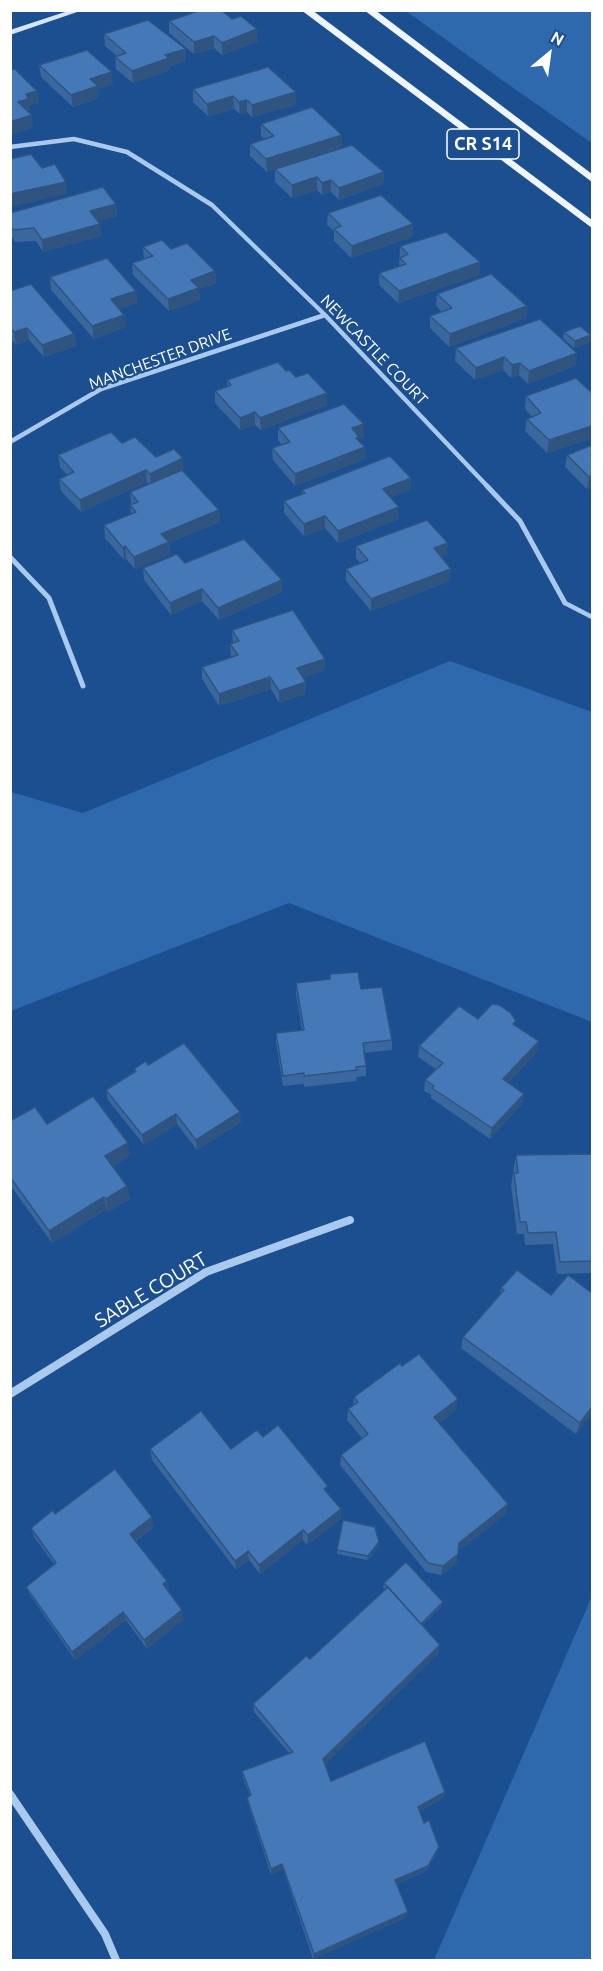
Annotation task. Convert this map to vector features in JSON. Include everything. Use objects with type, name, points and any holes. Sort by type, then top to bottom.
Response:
[{"type":"main road","points":[[10,33],[80,10]]},
{"type":"main road","name":"CR S14","points":[[305,10],[592,225]]},
{"type":"main road","points":[[368,10],[592,179]]},
{"type":"street","name":"NEWCASTLE COURT","points":[[10,147],[74,139],[127,152],[212,205],[325,315],[520,521],[565,603]]},
{"type":"street","name":"MANCHESTER DRIVE","points":[[10,442],[101,390],[325,315]]},
{"type":"street","points":[[10,557],[49,598],[83,686]]},
{"type":"street","name":"SABLE COURT","points":[[10,1394],[206,1272],[350,1220]]},
{"type":"street","points":[[10,1794],[105,1934],[116,1960]]},
{"type":"lane","points":[[565,603],[592,617]]},
{"type":"shaded area","points":[[406,11],[592,11],[592,143],[502,80]]},
{"type":"shaded area","points":[[450,661],[592,712],[592,1022],[289,903],[11,1011],[11,792],[83,813]]},
{"type":"shaded area","points":[[592,1596],[592,1960],[434,1960]]},
{"type":"building","points":[[201,10],[221,10],[232,19],[241,16],[257,29],[222,43],[214,36],[194,42],[169,21]]},
{"type":"building","points":[[148,20],[186,49],[165,55],[169,58],[132,71],[115,57],[126,53],[104,34]]},
{"type":"building","points":[[87,50],[112,72],[90,79],[98,86],[71,95],[39,65]]},
{"type":"building","points":[[268,67],[296,92],[252,105],[247,100],[239,102],[233,96],[207,104],[193,89]]},
{"type":"building","points":[[15,69],[37,91],[26,94],[28,99],[18,102],[32,115],[10,122],[10,70]]},
{"type":"building","points":[[312,107],[342,135],[266,159],[250,144],[274,136],[261,124]]},
{"type":"building","points":[[352,145],[384,172],[339,188],[331,180],[322,183],[317,177],[292,185],[275,169]]},
{"type":"building","points":[[31,154],[42,168],[55,164],[66,182],[10,194],[10,159]]},
{"type":"building","points":[[103,187],[116,204],[90,211],[100,224],[42,240],[34,228],[13,230],[10,225],[10,213]]},
{"type":"building","points":[[381,195],[413,224],[352,246],[334,229],[341,226],[328,213]]},
{"type":"building","points":[[446,232],[480,262],[399,291],[379,273],[406,264],[400,258],[408,254],[400,246]]},
{"type":"building","points":[[162,240],[171,249],[187,243],[215,271],[191,280],[199,288],[168,299],[132,263],[153,256],[143,247]]},
{"type":"building","points":[[107,258],[136,291],[111,299],[124,315],[92,326],[50,277]]},
{"type":"building","points":[[491,274],[527,306],[450,334],[430,316],[452,308],[437,294]]},
{"type":"building","points":[[31,284],[74,334],[42,345],[27,328],[14,332],[10,328],[10,291]]},
{"type":"building","points":[[540,319],[577,353],[529,371],[520,363],[512,365],[504,357],[476,368],[456,348]]},
{"type":"building","points":[[580,326],[591,335],[575,341],[564,332]]},
{"type":"building","points":[[278,362],[296,377],[308,373],[327,393],[260,418],[255,412],[240,418],[215,391],[231,385],[227,380]]},
{"type":"building","points":[[576,378],[592,393],[592,426],[549,440],[527,419],[541,413],[526,396]]},
{"type":"building","points":[[344,404],[364,424],[352,428],[359,437],[356,438],[365,447],[295,474],[272,448],[290,442],[278,428]]},
{"type":"building","points":[[111,432],[122,443],[135,437],[156,457],[174,449],[183,458],[150,474],[146,470],[80,500],[59,479],[74,472],[58,455]]},
{"type":"building","points":[[592,445],[592,475],[589,477],[567,455]]},
{"type":"building","points":[[390,456],[411,478],[383,489],[399,507],[338,531],[325,516],[304,524],[284,501],[305,493],[302,490]]},
{"type":"building","points":[[182,470],[219,510],[161,534],[169,542],[134,557],[125,546],[123,548],[104,525],[136,512],[130,505],[138,502],[130,492]]},
{"type":"building","points":[[427,520],[448,543],[434,548],[451,569],[371,599],[346,569],[368,560],[356,546]]},
{"type":"building","points":[[244,539],[282,580],[218,608],[202,589],[170,603],[143,568],[177,554],[185,563]]},
{"type":"building","points":[[293,610],[325,659],[297,668],[306,682],[279,691],[270,677],[219,694],[202,667],[238,655],[230,644],[239,641],[232,630]]},
{"type":"building","points":[[358,972],[361,989],[382,987],[392,1040],[363,1043],[366,1066],[356,1067],[357,1070],[283,1076],[276,1033],[304,1030],[296,983],[330,979],[330,974]]},
{"type":"building","points":[[492,1004],[499,1005],[511,1013],[516,1021],[513,1024],[539,1041],[503,1079],[524,1094],[492,1128],[432,1088],[434,1086],[425,1080],[443,1063],[419,1046],[459,1006],[478,1019]]},
{"type":"building","points":[[184,1043],[240,1112],[196,1140],[176,1114],[142,1135],[106,1090],[136,1071],[134,1069],[146,1061],[148,1065]]},
{"type":"building","points":[[93,1096],[128,1143],[105,1156],[127,1186],[106,1199],[104,1197],[49,1231],[10,1177],[10,1121],[35,1107],[47,1124]]},
{"type":"building","points":[[592,1154],[592,1261],[560,1262],[556,1232],[528,1233],[526,1222],[520,1222],[514,1173],[518,1173],[516,1155]]},
{"type":"building","points":[[517,1270],[551,1295],[568,1275],[592,1293],[592,1407],[580,1423],[463,1337],[504,1290],[501,1288]]},
{"type":"building","points":[[419,1354],[458,1399],[434,1417],[508,1504],[459,1543],[458,1554],[443,1566],[428,1563],[341,1455],[368,1434],[348,1409],[358,1402],[354,1397],[400,1363],[402,1366]]},
{"type":"building","points":[[201,1411],[231,1449],[257,1430],[263,1437],[278,1425],[328,1486],[324,1489],[341,1509],[308,1535],[303,1530],[259,1565],[248,1551],[235,1561],[150,1449]]},
{"type":"building","points":[[115,1469],[152,1517],[130,1534],[167,1581],[163,1584],[182,1610],[144,1640],[123,1612],[72,1652],[26,1587],[56,1563],[31,1528],[53,1510],[55,1514]]},
{"type":"building","points":[[343,1520],[375,1527],[379,1542],[368,1556],[337,1550]]},
{"type":"building","points":[[406,1562],[443,1602],[421,1624],[384,1583]]},
{"type":"building","points":[[388,1587],[440,1645],[323,1759],[331,1781],[425,1741],[445,1792],[418,1807],[424,1823],[429,1820],[439,1847],[428,1866],[395,1880],[408,1912],[314,1954],[282,1864],[271,1869],[247,1798],[251,1795],[242,1771],[293,1752],[253,1704],[306,1656],[310,1659]]}]
